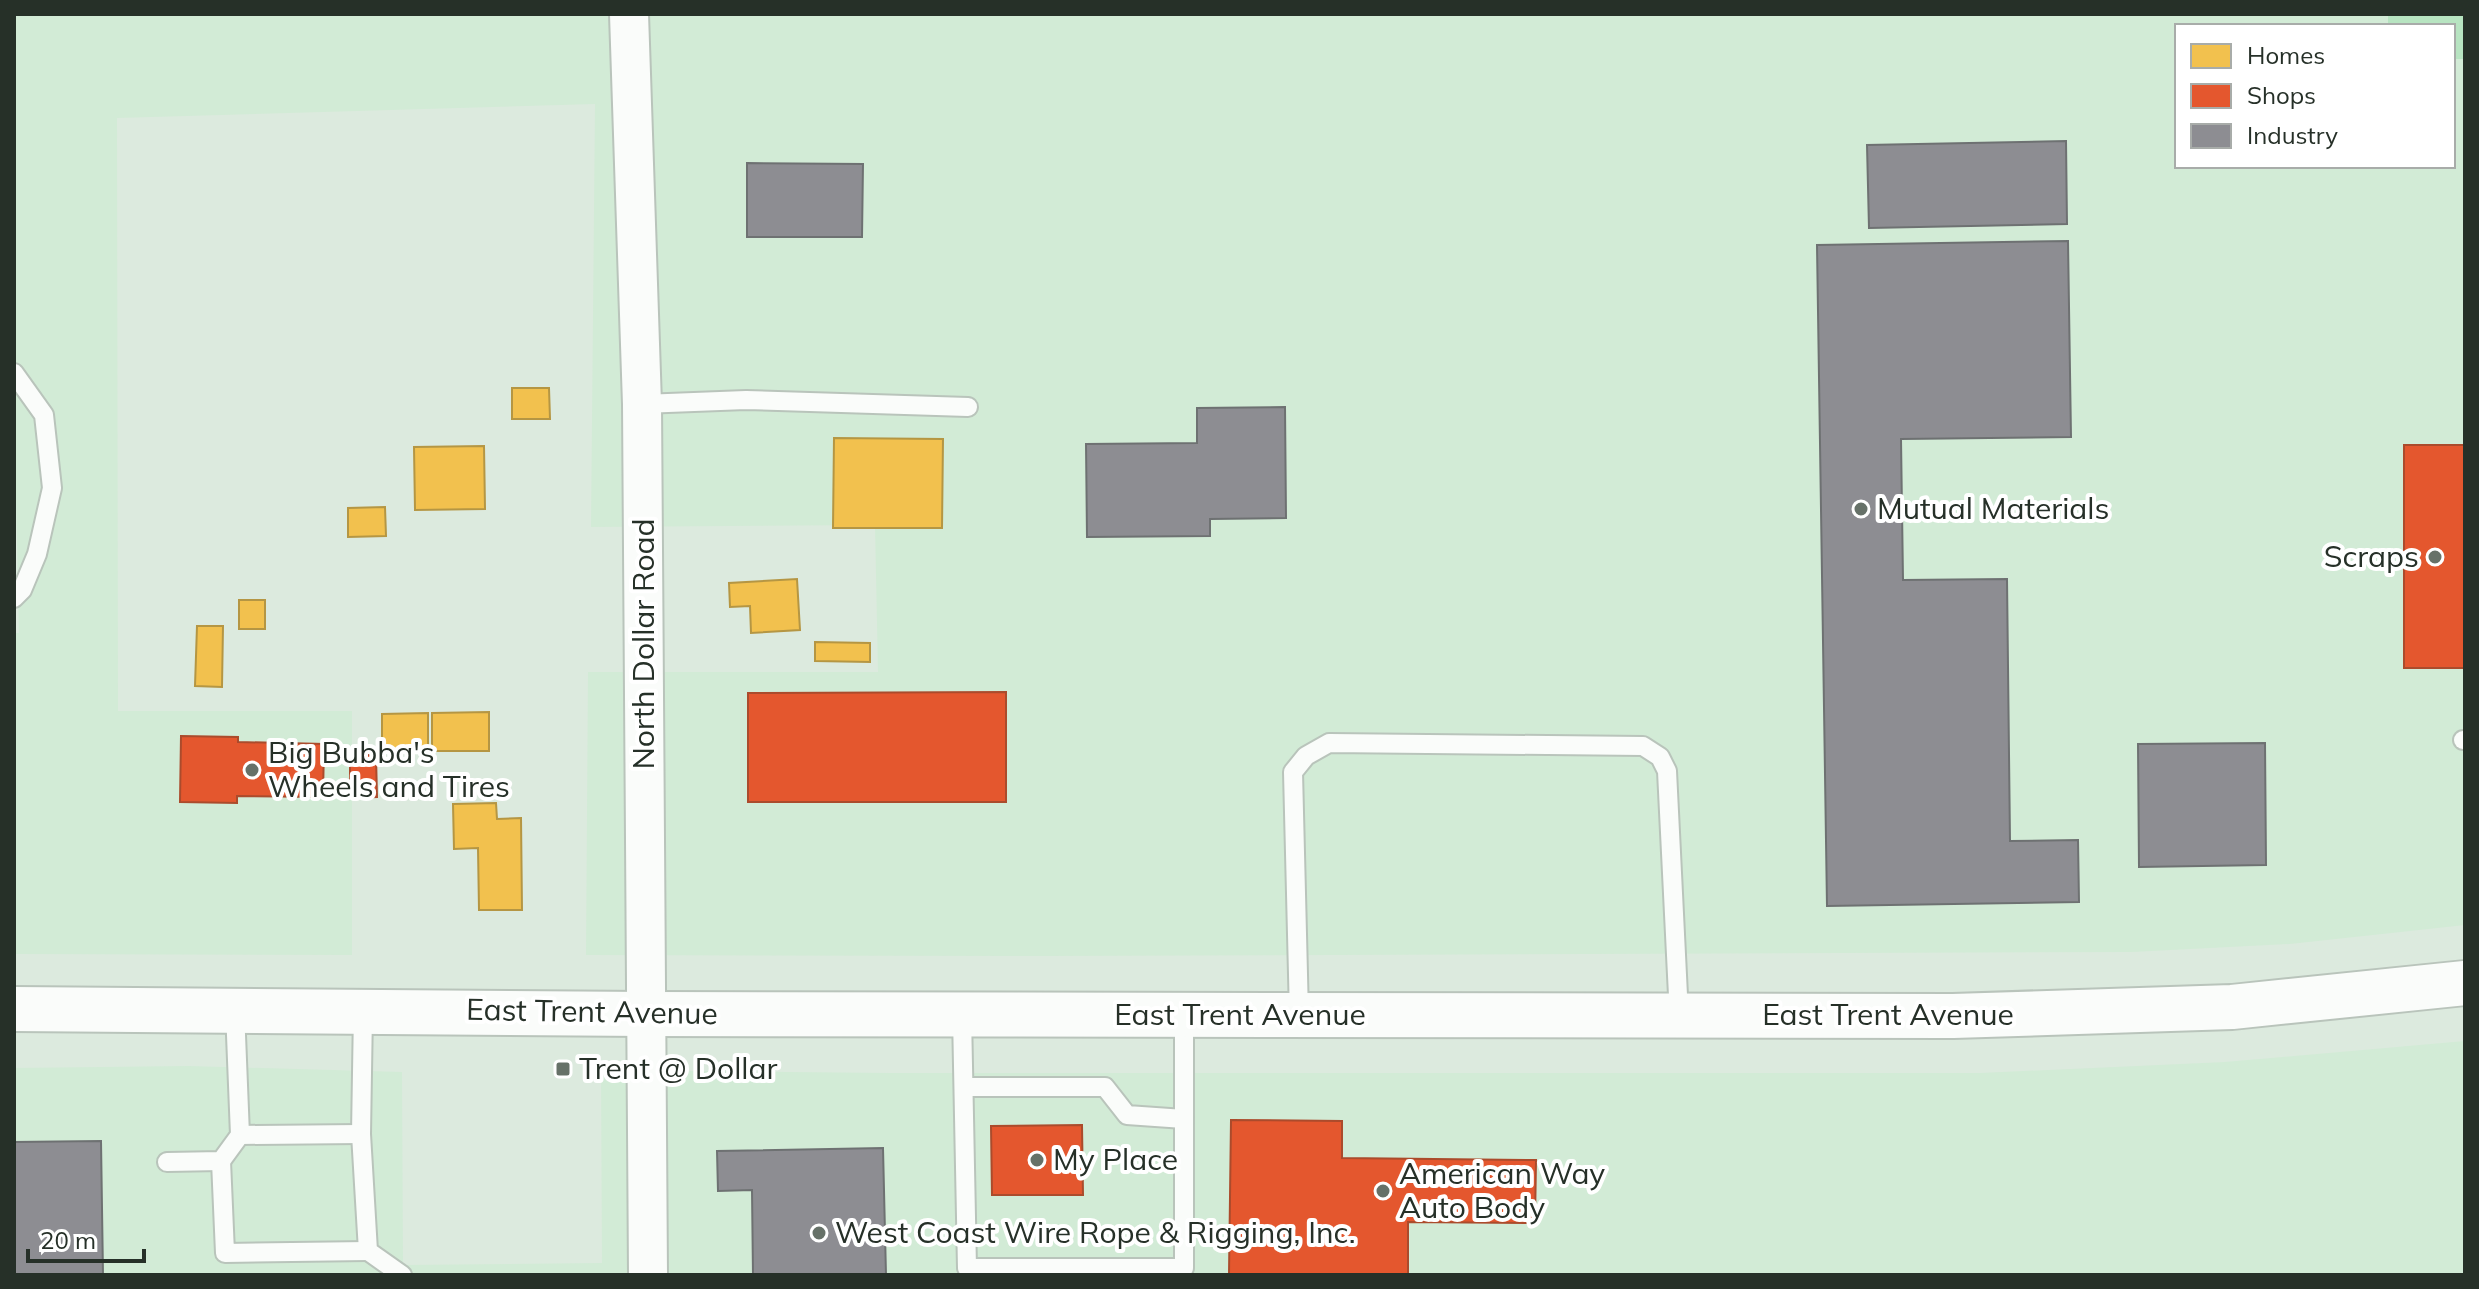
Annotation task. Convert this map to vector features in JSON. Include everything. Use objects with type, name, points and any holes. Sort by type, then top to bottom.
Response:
[{"type":"main road","name":"East Trent Avenue","points":[[14,1009],[646,1014],[1953,1016],[2232,1007],[2465,983]]},
{"type":"street","name":"North Dollar Road","points":[[629,14],[642,404],[648,1275]]},
{"type":"lane","points":[[14,373],[44,415],[52,488],[37,554],[22,590],[14,598]]},
{"type":"lane","points":[[642,404],[746,400],[968,407]]},
{"type":"lane","points":[[1299,1015],[1293,772],[1306,756],[1329,743],[1345,743],[1643,746],[1660,757],[1667,771],[1679,1016]]},
{"type":"lane","points":[[235,1010],[240,1135],[221,1161],[225,1253],[368,1251],[402,1275]]},
{"type":"lane","points":[[363,1010],[361,1134],[368,1251]]},
{"type":"lane","points":[[962,1015],[967,1268],[1185,1272],[1184,1015]]},
{"type":"lane","points":[[964,1087],[1105,1087],[1127,1115],[1184,1119]]},
{"type":"lane","points":[[240,1135],[361,1134]]},
{"type":"lane","points":[[167,1162],[221,1161]]},
{"type":"shaded area","points":[[14,14],[2388,14],[2388,24],[2175,24],[2175,168],[2455,168],[2455,59],[2465,59],[2465,925],[2290,944],[2132,952],[586,955],[588,672],[878,672],[875,525],[591,527],[595,104],[117,118],[118,711],[352,711],[352,955],[14,954],[14,633],[19,633],[14,404]]},
{"type":"shaded area","points":[[2465,1041],[2465,1275],[14,1275],[14,1068],[189,1066],[402,1072],[403,1265],[602,1263],[601,1070],[1980,1073],[2225,1062]]},
{"type":"green space","points":[[2388,14],[2465,14],[2465,59],[2455,59],[2455,24],[2388,24]]},
{"type":"building: Homes","points":[[512,388],[549,388],[550,419],[512,419]]},
{"type":"building: Homes","points":[[834,438],[943,439],[942,528],[833,528]]},
{"type":"building: Homes","points":[[484,446],[485,509],[415,510],[414,447]]},
{"type":"building: Homes","points":[[385,507],[386,536],[348,537],[348,508]]},
{"type":"building: Homes","points":[[797,579],[800,630],[751,633],[750,606],[730,607],[729,583]]},
{"type":"building: Homes","points":[[239,600],[265,600],[265,629],[239,629]]},
{"type":"building: Homes","points":[[197,626],[223,626],[222,687],[195,686]]},
{"type":"building: Homes","points":[[815,642],[870,643],[870,662],[815,661]]},
{"type":"building: Homes","points":[[489,712],[489,751],[432,751],[432,713]]},
{"type":"building: Homes","points":[[428,713],[428,753],[382,753],[382,714]]},
{"type":"building: Homes","points":[[496,803],[497,819],[521,818],[522,910],[479,910],[478,848],[454,849],[453,804]]},
{"type":"building: Shops","name":"Scraps","points":[[2404,445],[2465,445],[2465,668],[2404,668]]},
{"type":"building: Shops","points":[[1006,692],[1006,802],[748,802],[748,693]]},
{"type":"building: Shops","name":"Big Bubba's Wheels and Tires","points":[[181,736],[238,737],[238,742],[324,744],[323,797],[237,796],[237,803],[180,802]]},
{"type":"building: Shops","points":[[350,755],[376,755],[377,797],[350,798]]},
{"type":"building: Shops","name":"American Way Auto Body","points":[[1231,1120],[1342,1121],[1342,1158],[1536,1160],[1535,1223],[1408,1222],[1408,1275],[1229,1275]]},
{"type":"building: Shops","name":"My Place","points":[[1082,1125],[1083,1195],[992,1195],[991,1126]]},
{"type":"building: Industry","points":[[2066,141],[2067,224],[1869,228],[1867,145]]},
{"type":"building: Industry","points":[[747,163],[863,164],[862,237],[747,237]]},
{"type":"building: Industry","name":"Mutual Materials","points":[[2068,241],[2071,437],[1901,439],[1903,580],[2007,579],[2010,841],[2078,840],[2079,902],[1827,906],[1817,245]]},
{"type":"building: Industry","points":[[1285,407],[1286,518],[1210,519],[1210,536],[1087,537],[1086,444],[1197,443],[1197,408]]},
{"type":"building: Industry","points":[[2265,743],[2266,865],[2139,867],[2138,744]]},
{"type":"building: Industry","points":[[101,1141],[103,1275],[14,1275],[14,1142]]},
{"type":"building: Industry","name":"West Coast Wire Rope & Rigging, Inc.","points":[[883,1148],[886,1275],[753,1275],[752,1190],[718,1191],[717,1151]]},
{"type":"place","name":"Mutual Materials","points":[[1861,509]]},
{"type":"place","name":"Scraps","points":[[2435,557]]},
{"type":"place","name":"Big Bubba's Wheels and Tires","points":[[252,770]]},
{"type":"place","name":"Trent @ Dollar","points":[[563,1069]]},
{"type":"place","name":"My Place","points":[[1037,1160]]},
{"type":"place","name":"American Way Auto Body","points":[[1383,1191]]},
{"type":"place","name":"West Coast Wire Rope & Rigging, Inc.","points":[[819,1233]]}]
